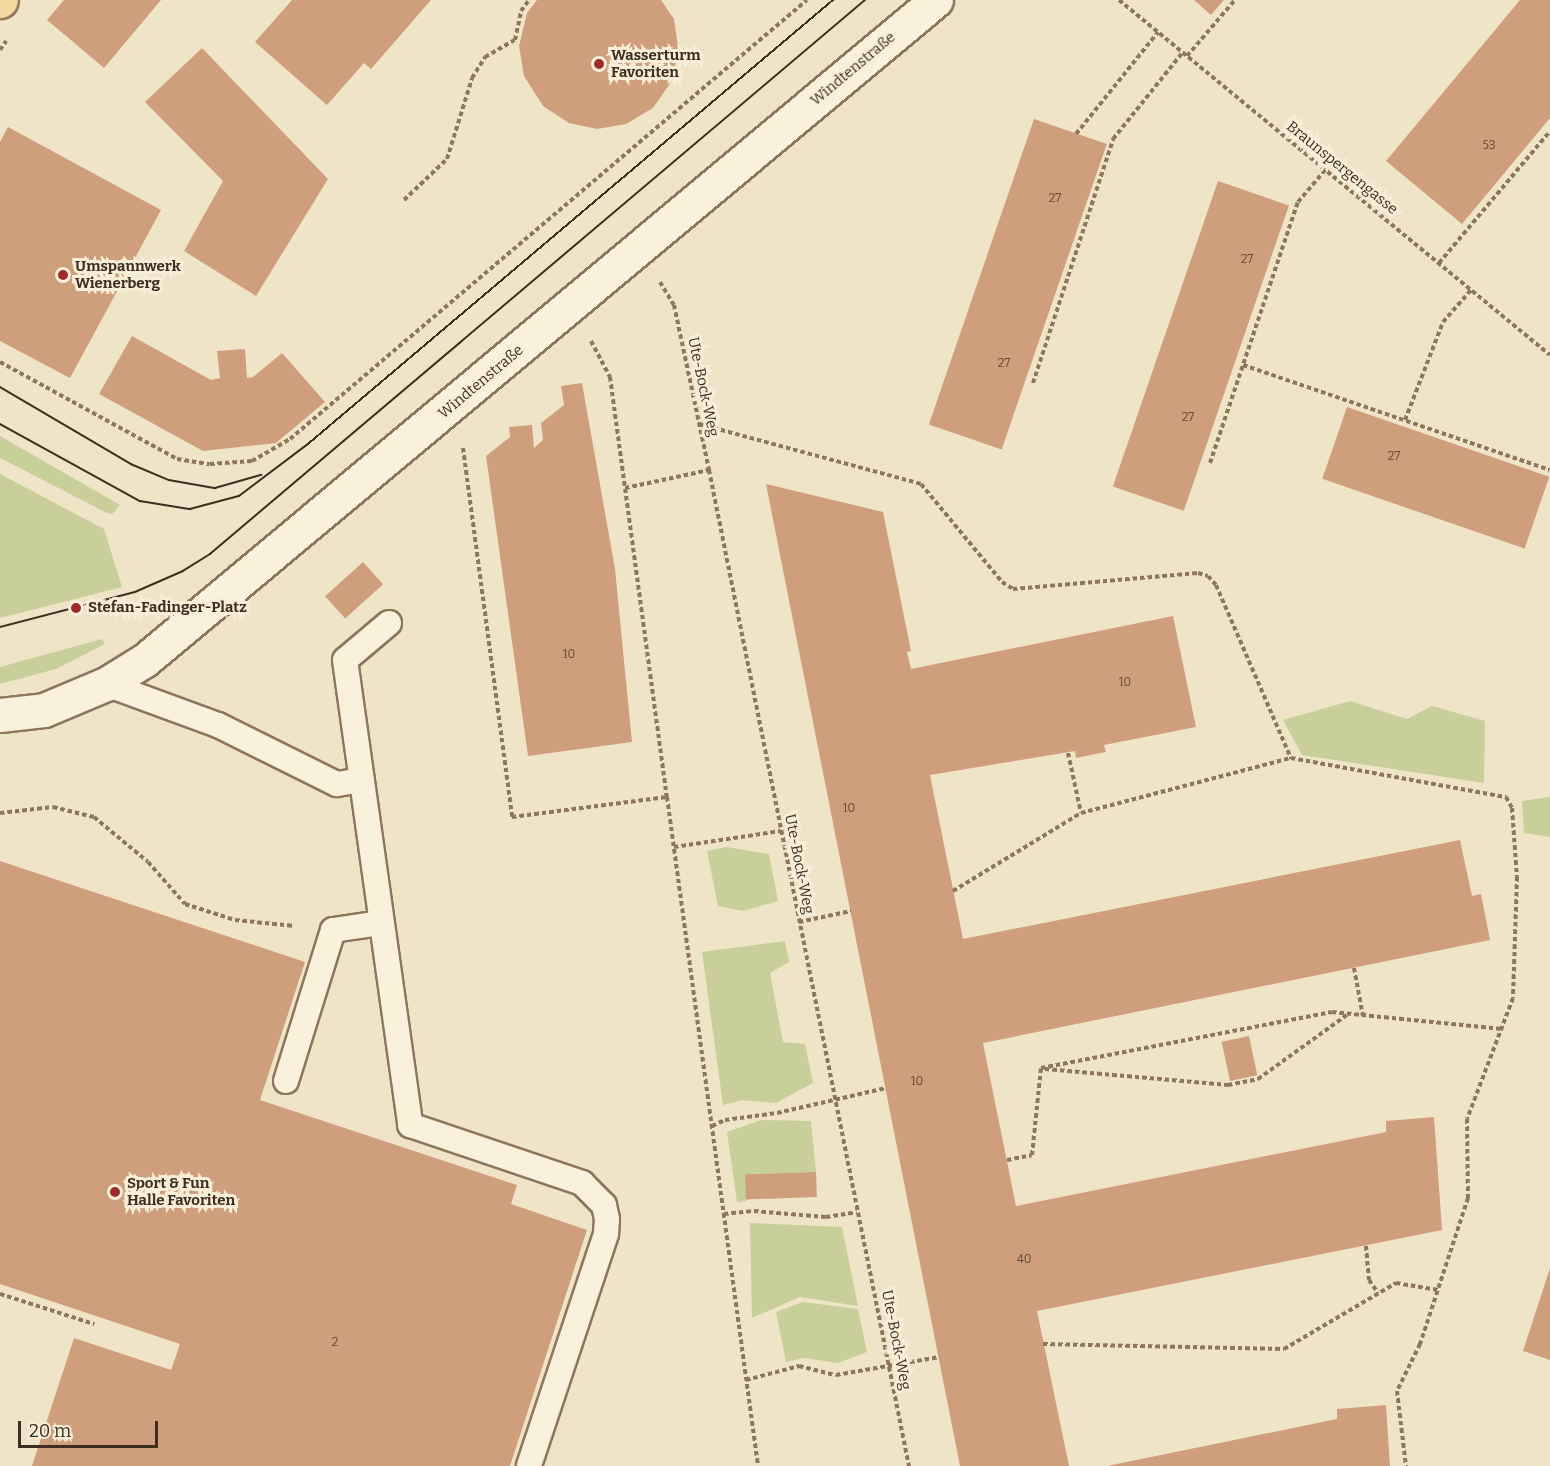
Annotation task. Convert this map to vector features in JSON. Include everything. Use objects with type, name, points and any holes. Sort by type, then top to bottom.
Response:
[{"type":"street","name":"Windtenstraße","points":[[0,715],[44,710],[106,684],[145,660],[280,550],[936,0]]},
{"type":"lane","points":[[389,623],[345,660],[410,1125],[582,1183],[604,1205],[606,1234],[529,1466]]},
{"type":"lane","points":[[106,684],[218,725],[337,784],[362,780]]},
{"type":"lane","points":[[286,1081],[333,930],[381,923]]},
{"type":"path","points":[[404,200],[447,159],[472,78],[485,57],[515,40],[521,11],[529,0]]},
{"type":"path","points":[[0,362],[177,459],[210,464],[252,461],[290,439],[807,0]]},
{"type":"path","name":"Braunspergengasse","points":[[1119,0],[1550,355]]},
{"type":"path","points":[[1188,56],[1234,0]]},
{"type":"path","points":[[1077,134],[1158,32]]},
{"type":"path","points":[[1033,383],[1113,139],[1183,52]]},
{"type":"path","points":[[1439,263],[1550,131]]},
{"type":"path","points":[[1210,463],[1299,202],[1325,169]]},
{"type":"path","name":"Ute-Bock-Weg","points":[[658,280],[674,305],[709,470],[909,1466]]},
{"type":"path","points":[[1405,420],[1443,322],[1471,290]]},
{"type":"path","points":[[589,339],[610,377],[758,1466]]},
{"type":"path","points":[[1243,365],[1550,470]]},
{"type":"path","points":[[699,424],[921,484],[1002,582],[1013,589],[1197,573],[1208,576],[1216,585],[1291,758]]},
{"type":"path","points":[[463,444],[512,818],[667,797]]},
{"type":"path","points":[[625,488],[709,470]]},
{"type":"path","points":[[1068,753],[1081,813]]},
{"type":"path","points":[[953,891],[1081,813],[1291,758],[1506,797],[1512,808],[1517,877],[1513,998],[1467,1119],[1468,1198],[1420,1344],[1397,1390],[1406,1466]]},
{"type":"path","points":[[0,813],[53,807],[94,817],[148,862],[185,904],[235,920],[333,930]]},
{"type":"path","points":[[674,847],[781,831]]},
{"type":"path","points":[[799,922],[851,911]]},
{"type":"path","points":[[1354,968],[1363,1016]]},
{"type":"path","points":[[1041,1068],[1332,1012],[1502,1029]]},
{"type":"path","points":[[1041,1068],[1227,1085],[1258,1079],[1349,1014]]},
{"type":"path","points":[[1007,1160],[1032,1155],[1041,1068]]},
{"type":"path","points":[[712,1126],[725,1119],[777,1113],[834,1097],[886,1088]]},
{"type":"path","points":[[724,1214],[754,1211],[826,1217],[857,1212]]},
{"type":"path","points":[[1365,1246],[1369,1280],[1378,1293]]},
{"type":"path","points":[[1043,1344],[1284,1349],[1396,1283],[1438,1290]]},
{"type":"path","points":[[0,1294],[94,1324]]},
{"type":"path","points":[[746,1380],[799,1366],[836,1376],[888,1364],[939,1357]]},
{"type":"green space","points":[[0,436],[120,505],[112,514],[107,513],[0,458]]},
{"type":"green space","points":[[0,474],[104,529],[122,587],[0,618]]},
{"type":"green space","points":[[102,639],[105,644],[56,669],[0,684],[0,667]]},
{"type":"green space","points":[[1350,701],[1407,719],[1432,706],[1485,721],[1484,783],[1302,755],[1283,720]]},
{"type":"green space","points":[[1550,797],[1550,837],[1524,833],[1522,801]]},
{"type":"green space","points":[[726,847],[769,854],[778,901],[743,911],[718,906],[707,851]]},
{"type":"green space","points":[[785,941],[789,962],[770,973],[783,1042],[805,1044],[813,1083],[776,1103],[742,1100],[723,1105],[702,952]]},
{"type":"green space","points":[[761,1120],[811,1121],[816,1172],[746,1176],[746,1201],[737,1202],[727,1132]]},
{"type":"green space","points":[[750,1223],[842,1227],[858,1306],[800,1297],[752,1318]]},
{"type":"green space","points":[[803,1302],[858,1309],[867,1352],[838,1363],[804,1358],[786,1362],[776,1312]]},
{"type":"building","points":[[64,0],[161,0],[104,68],[47,20]]},
{"type":"building","points":[[292,0],[431,0],[371,69],[364,63],[327,105],[255,42]]},
{"type":"building","name":"Wasserturm Favoriten","points":[[537,0],[661,0],[674,19],[679,53],[669,85],[653,108],[626,124],[597,129],[569,123],[543,106],[524,76],[519,46],[527,13]]},
{"type":"building","points":[[1194,0],[1224,0],[1211,15]]},
{"type":"building","points":[[1520,0],[1550,0],[1550,118],[1462,224],[1386,161]]},
{"type":"building","points":[[202,48],[328,179],[256,296],[184,251],[223,181],[145,102]]},
{"type":"building","points":[[1034,119],[1107,144],[1002,449],[929,424]]},
{"type":"building","name":"Umspannwerk Wienerberg","points":[[8,127],[161,210],[70,378],[0,341],[0,142]]},
{"type":"building","points":[[1218,181],[1289,205],[1184,511],[1113,486]]},
{"type":"building","points":[[132,336],[211,380],[220,378],[217,351],[245,349],[247,378],[253,377],[282,353],[325,402],[276,443],[203,451],[99,394]]},
{"type":"building","points":[[582,383],[615,569],[632,742],[528,756],[486,456],[510,437],[509,427],[532,425],[534,448],[543,440],[541,423],[564,405],[561,386]]},
{"type":"building","points":[[1347,407],[1549,477],[1525,549],[1322,479]]},
{"type":"building","points":[[766,484],[883,512],[911,651],[907,652],[911,669],[1173,616],[1196,727],[1104,745],[1106,752],[1076,758],[1075,751],[930,775],[963,939],[1460,840],[1472,896],[1481,894],[1490,940],[983,1043],[1016,1206],[1386,1132],[1386,1121],[1434,1117],[1442,1230],[1037,1311],[1069,1466],[960,1466]]},
{"type":"building","points":[[363,562],[383,584],[345,618],[325,596]]},
{"type":"building","points":[[0,861],[305,962],[260,1100],[517,1185],[511,1204],[587,1230],[510,1466],[32,1466],[74,1338],[171,1370],[180,1344],[0,1284]]},
{"type":"building","points":[[1249,1036],[1257,1075],[1230,1081],[1222,1042]]},
{"type":"building","points":[[816,1172],[817,1197],[746,1199],[745,1174]]},
{"type":"building","points":[[1550,1268],[1550,1360],[1523,1351]]},
{"type":"building","points":[[1386,1405],[1390,1466],[1107,1466],[1337,1419],[1337,1409]]},
{"type":"tram line","points":[[0,424],[140,501],[190,509],[239,496],[308,444],[833,0]]},
{"type":"tram line","points":[[0,627],[135,592],[183,571],[210,554],[865,0]]},
{"type":"tram line","points":[[0,387],[131,464],[169,480],[215,488],[261,475]]},
{"type":"place","name":"Wasserturm Favoriten","points":[[599,64]]},
{"type":"place","name":"Umspannwerk Wienerberg","points":[[63,275]]},
{"type":"place","name":"Stefan-Fadinger-Platz","points":[[76,608]]},
{"type":"place","name":"Sport & Fun Halle Favoriten","points":[[115,1192]]}]
